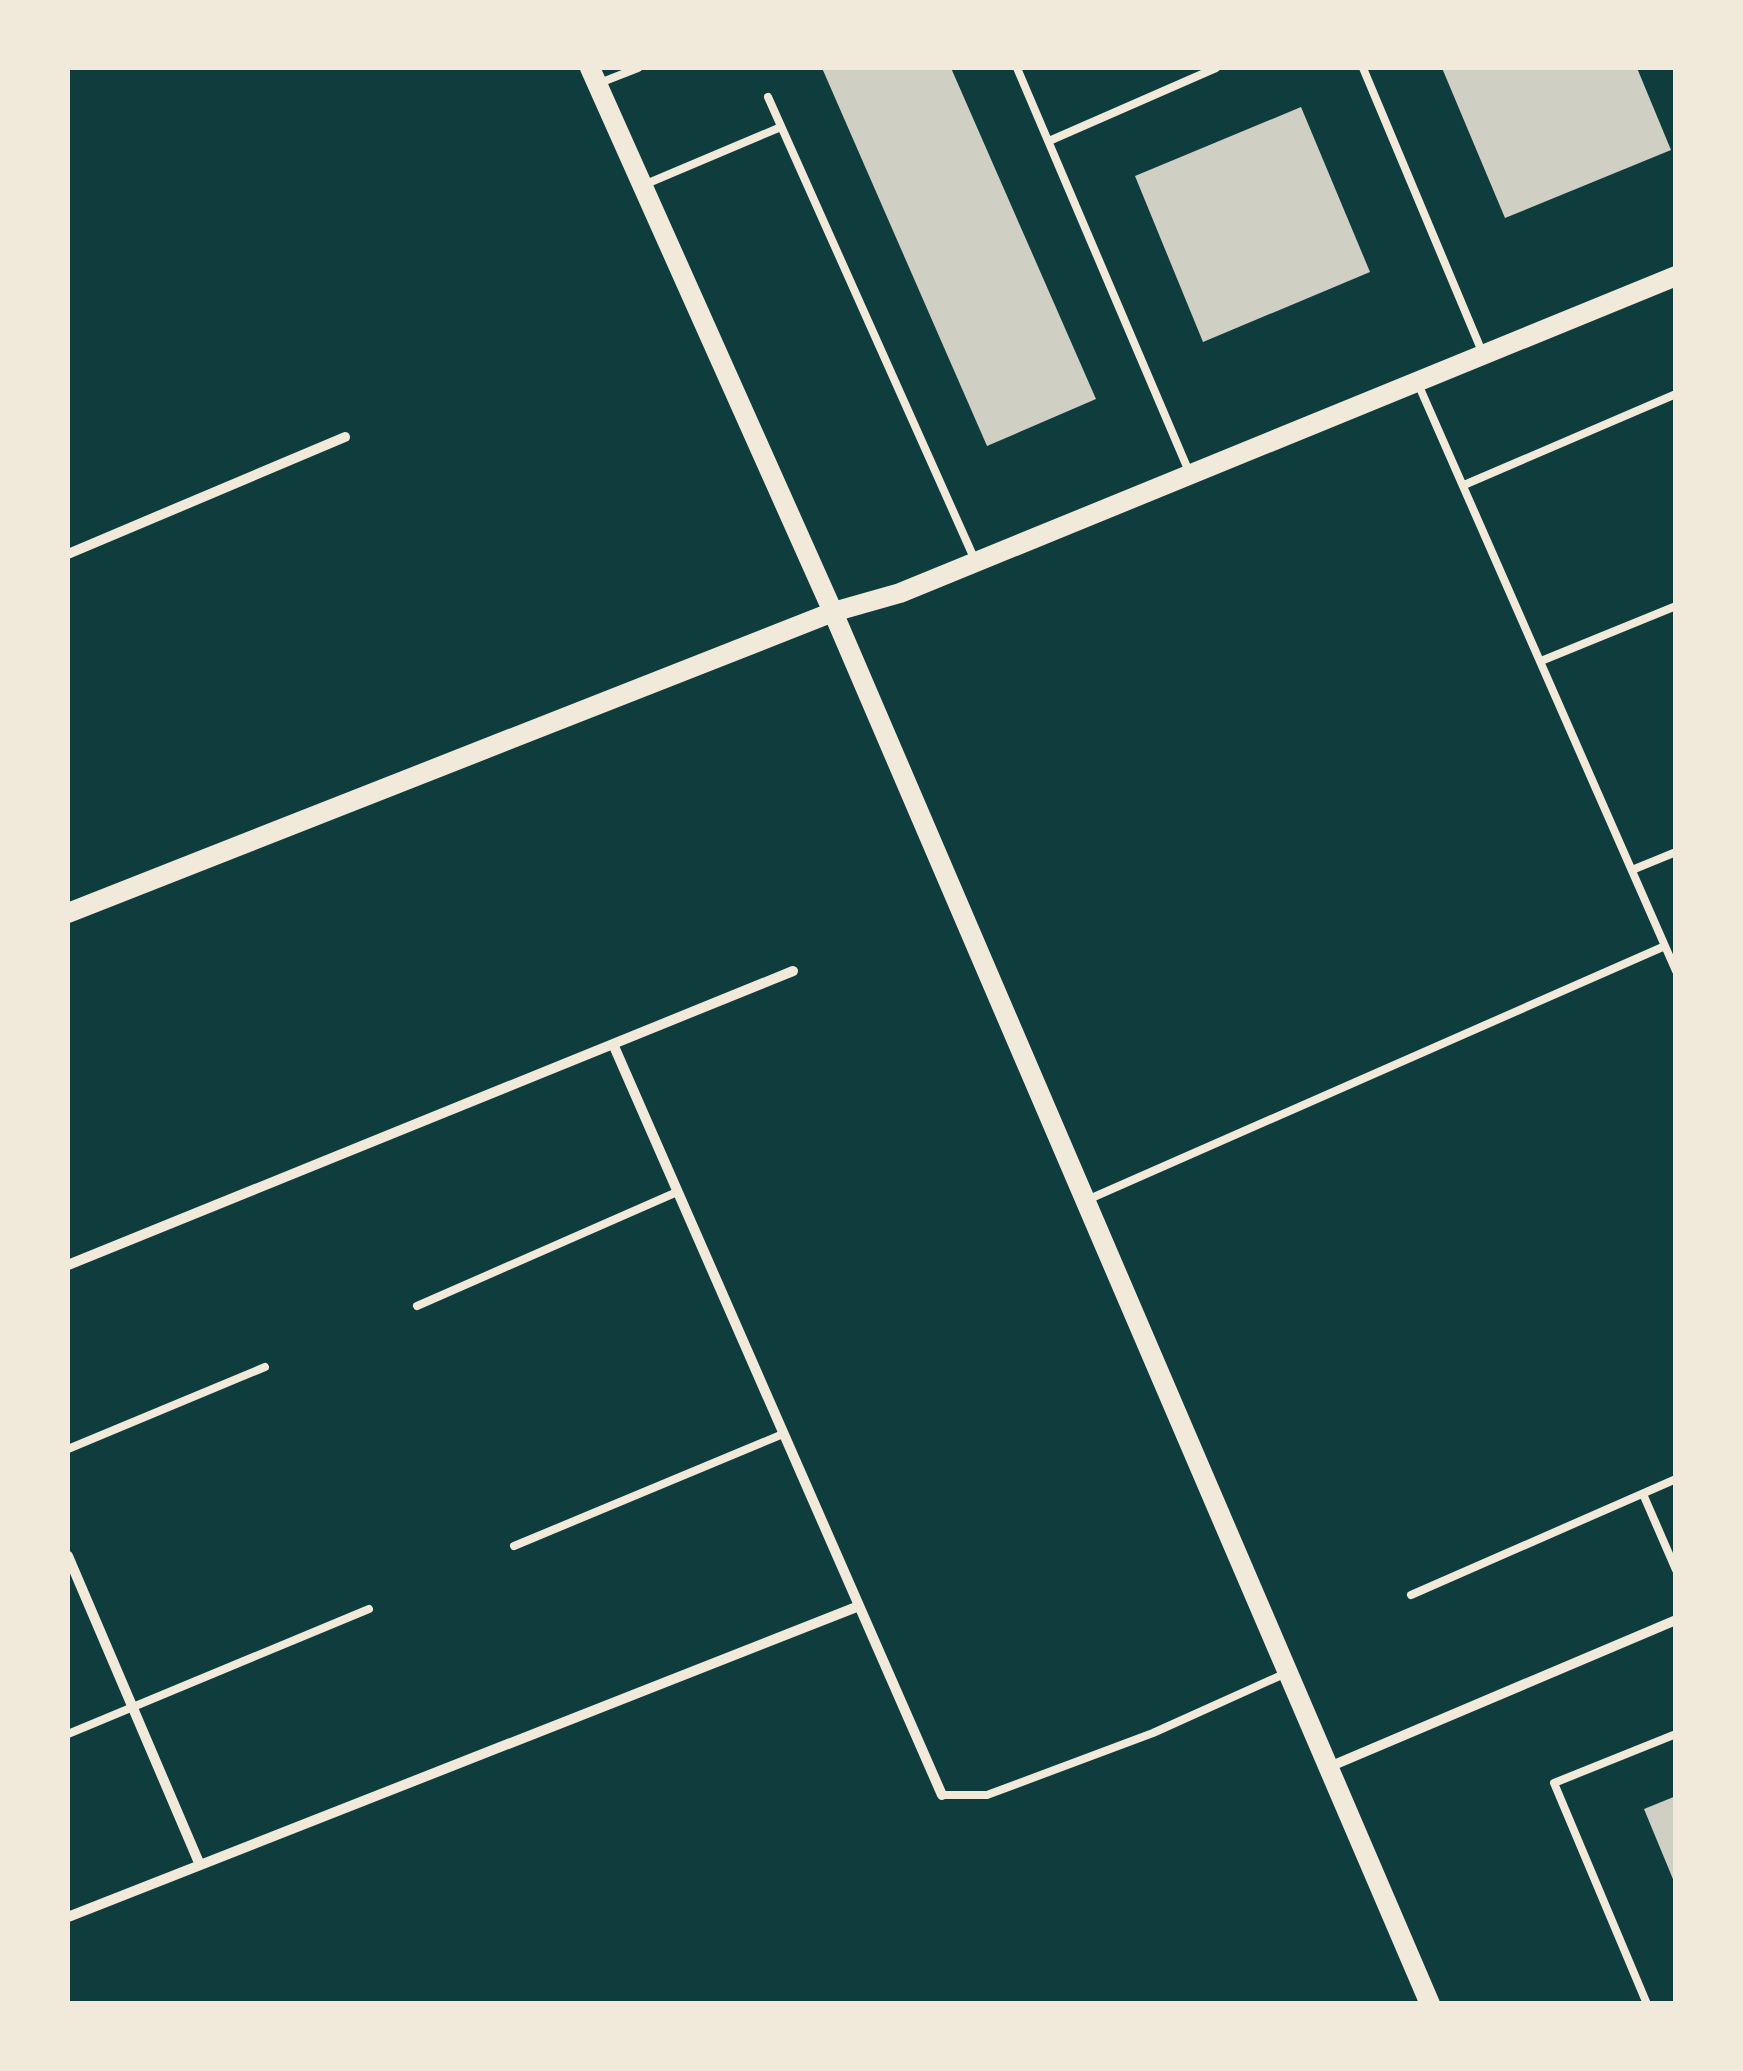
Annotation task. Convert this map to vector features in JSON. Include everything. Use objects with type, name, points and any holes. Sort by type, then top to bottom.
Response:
[{"type":"main road","points":[[594,76],[832,612],[1430,2004]]},
{"type":"main road","points":[[68,913],[832,612],[900,594],[1676,276]]},
{"type":"street","points":[[68,554],[346,437]]},
{"type":"street","points":[[68,1265],[793,970]]},
{"type":"street","points":[[612,1044],[942,1795]]},
{"type":"street","points":[[68,1556],[200,1865]]},
{"type":"street","points":[[68,1917],[859,1606]]},
{"type":"street","points":[[1329,1767],[1676,1620]]},
{"type":"lane","points":[[594,76],[638,68]]},
{"type":"lane","points":[[1017,68],[1190,474]]},
{"type":"lane","points":[[1048,141],[1216,68]]},
{"type":"lane","points":[[1363,68],[1484,354]]},
{"type":"lane","points":[[768,97],[976,562]]},
{"type":"lane","points":[[642,186],[781,127]]},
{"type":"lane","points":[[1417,382],[1676,971]]},
{"type":"lane","points":[[1464,485],[1676,394]]},
{"type":"lane","points":[[1542,662],[1676,606]]},
{"type":"lane","points":[[1632,870],[1676,852]]},
{"type":"lane","points":[[1086,1200],[1665,946]]},
{"type":"lane","points":[[417,1306],[677,1192]]},
{"type":"lane","points":[[68,1449],[265,1367]]},
{"type":"lane","points":[[514,1546],[784,1434]]},
{"type":"lane","points":[[1411,1595],[1676,1480]]},
{"type":"lane","points":[[1643,1494],[1676,1570]]},
{"type":"lane","points":[[68,1734],[369,1609]]},
{"type":"lane","points":[[942,1795],[987,1795],[1153,1733],[1288,1672]]},
{"type":"lane","points":[[1646,2004],[1554,1782],[1676,1734]]},
{"type":"building","points":[[822,68],[951,68],[1096,399],[987,446]]},
{"type":"building","points":[[1442,68],[1637,68],[1671,150],[1505,218]]},
{"type":"building","points":[[1301,107],[1370,272],[1203,342],[1135,176]]},
{"type":"building","points":[[1676,1796],[1676,1884],[1675,1884],[1644,1809]]}]
